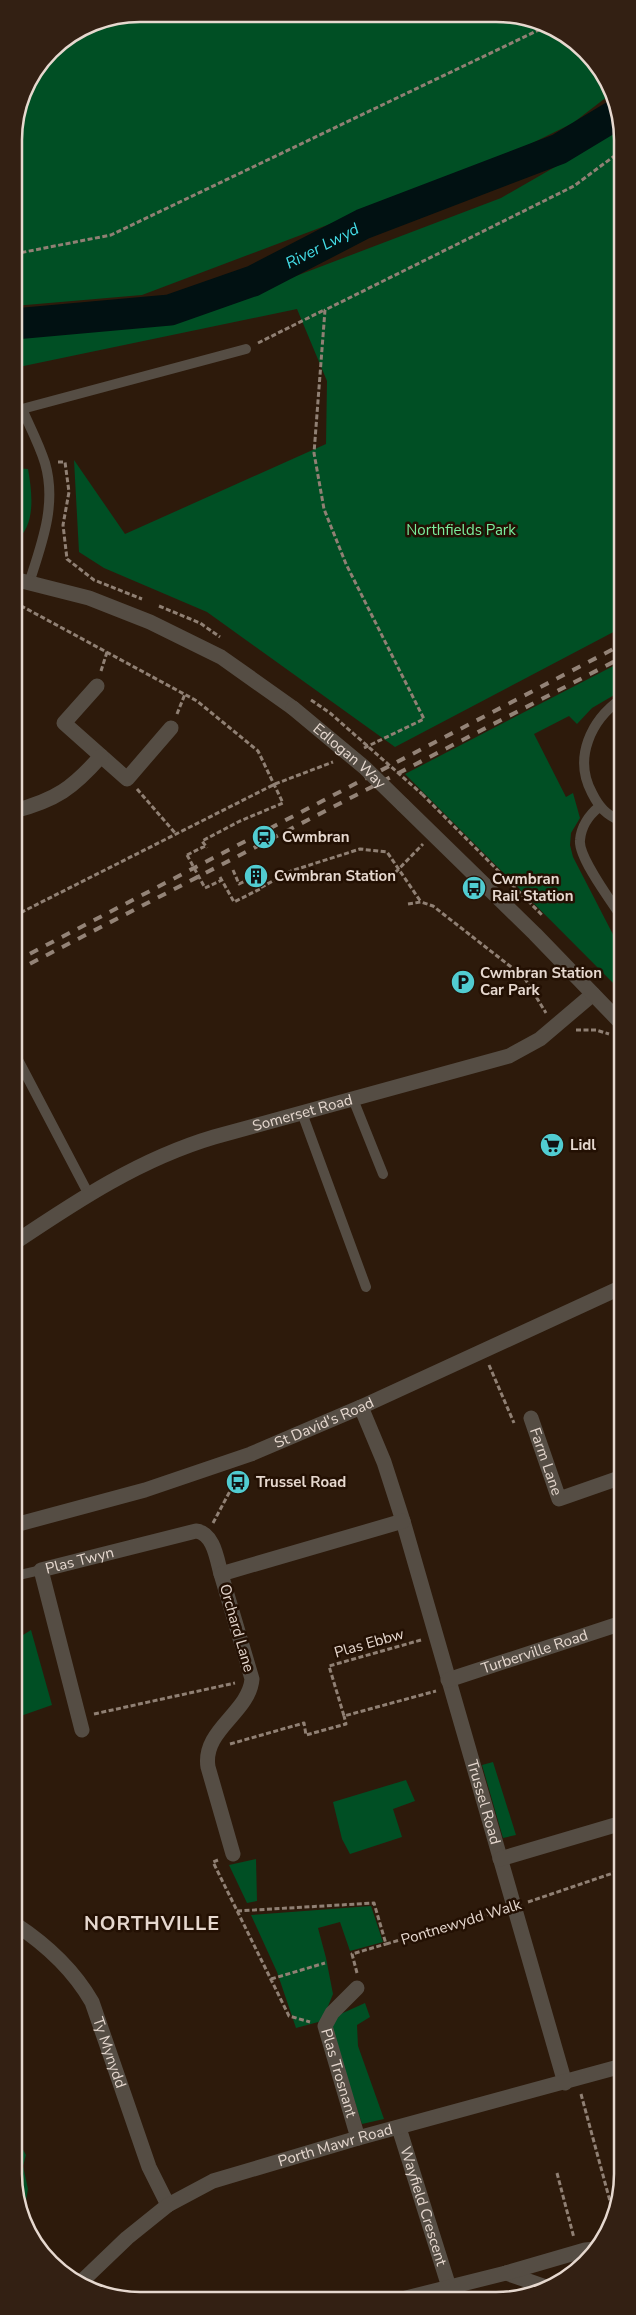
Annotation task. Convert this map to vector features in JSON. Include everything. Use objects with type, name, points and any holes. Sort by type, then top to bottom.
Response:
[{"type":"street","name":"Edlogan Way","points":[[23,581],[89,598],[150,622],[221,657],[294,708],[364,767],[433,833],[593,994],[614,1024]]},
{"type":"street","points":[[97,686],[64,723],[126,779],[171,728]]},
{"type":"street","points":[[23,809],[62,794],[80,780],[101,756]]},
{"type":"street","name":"Somerset Road","points":[[22,1237],[88,1193],[123,1174],[183,1148],[509,1056],[540,1039],[593,994]]},
{"type":"street","name":"St David's Road","points":[[22,1523],[145,1490],[251,1454],[361,1408],[613,1290]]},
{"type":"street","name":"Trussel Road","points":[[361,1408],[384,1462],[403,1521],[514,1907],[571,2082]]},
{"type":"street","name":"Farm Lane","points":[[531,1418],[559,1499],[613,1480]]},
{"type":"street","name":"Orchard Lane","points":[[208,1750],[245,1698],[252,1679],[221,1574],[403,1521]]},
{"type":"street","name":"Plas Twyn","points":[[81,1724],[41,1570],[193,1531],[200,1531],[206,1535]]},
{"type":"street","points":[[206,1535],[212,1544],[221,1574]]},
{"type":"street","name":"Turberville Road","points":[[449,1683],[613,1626]]},
{"type":"street","points":[[208,1750],[208,1767],[233,1854]]},
{"type":"street","points":[[500,1859],[613,1826]]},
{"type":"street","name":"Ty Mynydd","points":[[22,1929],[67,1966],[92,2002],[149,2168],[168,2205]]},
{"type":"street","name":"Plas Trosnant","points":[[357,1988],[332,2013],[325,2026],[358,2138]]},
{"type":"street","name":"Porth Mawr Road","points":[[85,2278],[127,2238],[168,2205],[213,2181],[358,2138],[571,2082],[613,2069]]},
{"type":"street","name":"Wayfield Crescent","points":[[399,2128],[449,2287]]},
{"type":"street","name":"Wayfield Crescent","points":[[429,2292],[506,2273],[586,2250]]},
{"type":"street","points":[[506,2273],[539,2285]]},
{"type":"lane","points":[[23,409],[246,348]]},
{"type":"lane","points":[[23,420],[44,462],[49,481],[48,524],[23,577]]},
{"type":"lane","points":[[614,704],[608,708],[594,726],[583,759],[585,776],[599,807],[614,817]]},
{"type":"lane","points":[[599,807],[584,824],[580,842],[585,859],[614,898]]},
{"type":"lane","points":[[23,1068],[88,1193]]},
{"type":"lane","points":[[352,1099],[383,1174]]},
{"type":"lane","points":[[302,1113],[366,1287]]},
{"type":"lane","points":[[22,1574],[41,1570]]},
{"type":"path","points":[[23,252],[111,235],[538,30]]},
{"type":"path","points":[[246,348],[574,186],[614,156]]},
{"type":"path","points":[[325,310],[314,453],[324,509],[346,564],[424,718],[358,751]]},
{"type":"path","points":[[44,462],[65,462],[69,492],[63,525],[67,559],[94,580],[147,602]]},
{"type":"path","points":[[156,605],[200,623],[224,640]]},
{"type":"path","points":[[171,728],[185,694]]},
{"type":"path","points":[[304,694],[330,712],[422,794],[545,919]]},
{"type":"path","points":[[23,912],[275,784],[341,758]]},
{"type":"path","points":[[126,779],[176,834]]},
{"type":"path","points":[[390,878],[433,833]]},
{"type":"path","points":[[205,846],[187,855],[205,888],[221,878],[234,902],[291,871],[360,850],[388,852],[421,902]]},
{"type":"path","points":[[233,870],[239,884],[253,877],[260,888]]},
{"type":"path","points":[[408,904],[421,902],[433,906],[524,977],[545,1013],[557,1026],[572,1030],[614,1030]]},
{"type":"path","points":[[483,1351],[515,1424],[531,1418]]},
{"type":"path","points":[[206,1535],[251,1454]]},
{"type":"path","name":"Plas Ebbw","points":[[344,1716],[330,1666],[436,1636]]},
{"type":"path","points":[[81,1724],[252,1679]]},
{"type":"path","points":[[208,1750],[304,1723],[306,1735],[346,1724],[344,1716],[449,1683]]},
{"type":"path","points":[[233,1854],[213,1862],[290,2016],[325,2026]]},
{"type":"path","name":"Pontnewydd Walk","points":[[237,1911],[374,1903],[386,1944],[514,1907],[613,1873]]},
{"type":"path","points":[[357,1988],[358,1979],[352,1954],[386,1944]]},
{"type":"path","points":[[271,1979],[325,1963]]},
{"type":"path","points":[[571,2082],[610,2202]]},
{"type":"path","points":[[558,2173],[575,2240],[583,2238]]},
{"type":"green space","points":[[141,22],[495,22],[541,31],[554,38],[579,57],[594,75],[605,95],[606,98],[573,123],[494,162],[142,295],[23,305],[23,133],[27,110],[31,95],[42,75],[63,52],[75,42],[88,35],[110,27]]},
{"type":"green space","name":"Northfields Park","points":[[613,134],[614,632],[395,747],[207,612],[104,568],[79,552],[74,460],[125,534],[326,444],[327,381],[297,309],[23,366],[23,334],[175,322],[501,198]]},
{"type":"green space","points":[[23,469],[28,469],[31,488],[30,518],[23,533]]},
{"type":"green space","points":[[614,666],[614,695],[592,708],[577,724],[569,716],[534,734],[566,797],[573,793],[580,818],[571,833],[570,845],[573,857],[614,936],[614,984],[405,774]]},
{"type":"green space","points":[[31,1630],[52,1705],[22,1715],[22,1635]]},
{"type":"green space","points":[[493,1762],[516,1835],[503,1838],[482,1765]]},
{"type":"green space","points":[[406,1780],[415,1801],[393,1809],[402,1837],[350,1854],[342,1839],[333,1802]]},
{"type":"green space","points":[[256,1859],[257,1901],[247,1903],[229,1865]]},
{"type":"green space","points":[[371,1906],[383,1942],[350,1951],[340,1922],[318,1928],[333,1994],[322,2021],[296,2028],[277,1972],[251,1915]]},
{"type":"green space","points":[[365,2003],[370,2017],[357,2025],[358,2046],[384,2119],[362,2124],[331,2028],[334,2017]]},
{"type":"green space","points":[[22,2148],[26,2155],[23,2166],[28,2189],[26,2200],[22,2174]]},
{"type":"waterway","name":"River Lwyd","points":[[23,323],[170,310],[253,281],[363,224],[559,149],[611,118]]},
{"type":"railway","points":[[23,958],[614,649]]},
{"type":"railway","points":[[23,968],[614,662]]},
{"type":"place","name":"Cwmbran","points":[[264,837]]},
{"type":"place","name":"Cwmbran Station","points":[[256,876]]},
{"type":"place","name":"Cwmbran Rail Station","points":[[474,888]]},
{"type":"place","name":"Cwmbran Station Car Park","points":[[463,982]]},
{"type":"place","name":"Lidl","points":[[552,1145]]},
{"type":"place","name":"Trussel Road","points":[[238,1482]]},
{"type":"district","name":"NORTHVILLE","points":[[152,1923]]}]
